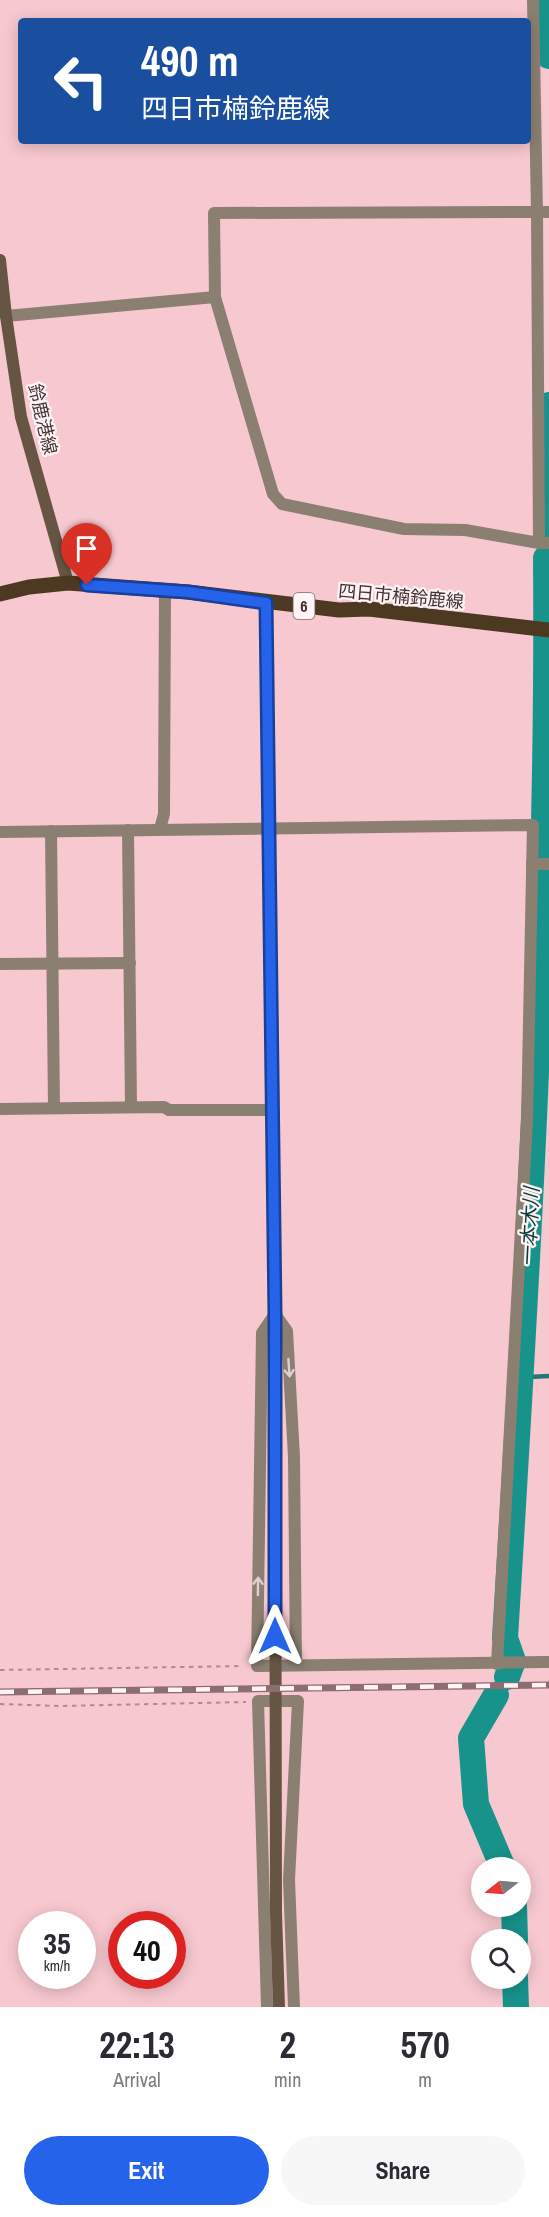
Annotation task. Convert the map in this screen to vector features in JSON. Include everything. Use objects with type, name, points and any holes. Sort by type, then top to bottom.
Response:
[{"type":"main road","name":"四日市楠鈴鹿線","points":[[0,594],[29,587],[68,583],[165,590],[339,610],[369,609],[544,629]]},
{"type":"street","points":[[533,0],[543,212],[544,543],[465,530],[404,529],[282,504],[273,494],[215,297],[214,213],[543,212]]},
{"type":"street","name":"鈴鹿港線","points":[[0,260],[21,417],[68,583]]},
{"type":"street","points":[[6,316],[215,297]]},
{"type":"street","points":[[160,830],[164,813],[165,590]]},
{"type":"street","points":[[266,603],[275,1314],[276,1913],[279,2007]]},
{"type":"street","points":[[0,832],[533,825],[527,1121],[497,1664]]},
{"type":"street","points":[[128,830],[131,1107]]},
{"type":"street","points":[[51,831],[54,1108]]},
{"type":"street","points":[[532,864],[549,864]]},
{"type":"street","points":[[0,963],[130,963]]},
{"type":"street","points":[[0,1109],[164,1107],[169,1110],[271,1110]]},
{"type":"street","points":[[275,1314],[262,1333],[257,1665],[549,1662]]},
{"type":"street","points":[[275,1314],[287,1331],[293,1435],[296,1665]]},
{"type":"street","points":[[267,2007],[258,1701],[298,1701],[289,1880],[294,2007]]},
{"type":"path","points":[[0,1670],[257,1665]]},
{"type":"path","points":[[0,1704],[59,1706],[258,1701]]},
{"type":"waterway","name":"一本木川","points":[[549,0],[549,56]]},
{"type":"waterway","name":"一本木川","points":[[547,536],[549,405]]},
{"type":"waterway","name":"一本木川","points":[[507,1677],[513,1661],[505,1638],[521,1368],[540,963],[544,828],[546,558]]},
{"type":"waterway","points":[[528,1377],[549,1376]]},
{"type":"waterway","name":"一本木川","points":[[496,1695],[471,1738],[476,1804],[498,1857]]},
{"type":"waterway","name":"一本木川","points":[[514,1917],[515,1929]]},
{"type":"waterway","name":"一本木川","points":[[515,1989],[516,2007]]},
{"type":"railway","points":[[0,1692],[549,1685]]},
{"type":"route","points":[[87,585],[188,592],[266,603],[275,1314],[275,1636]]}]
